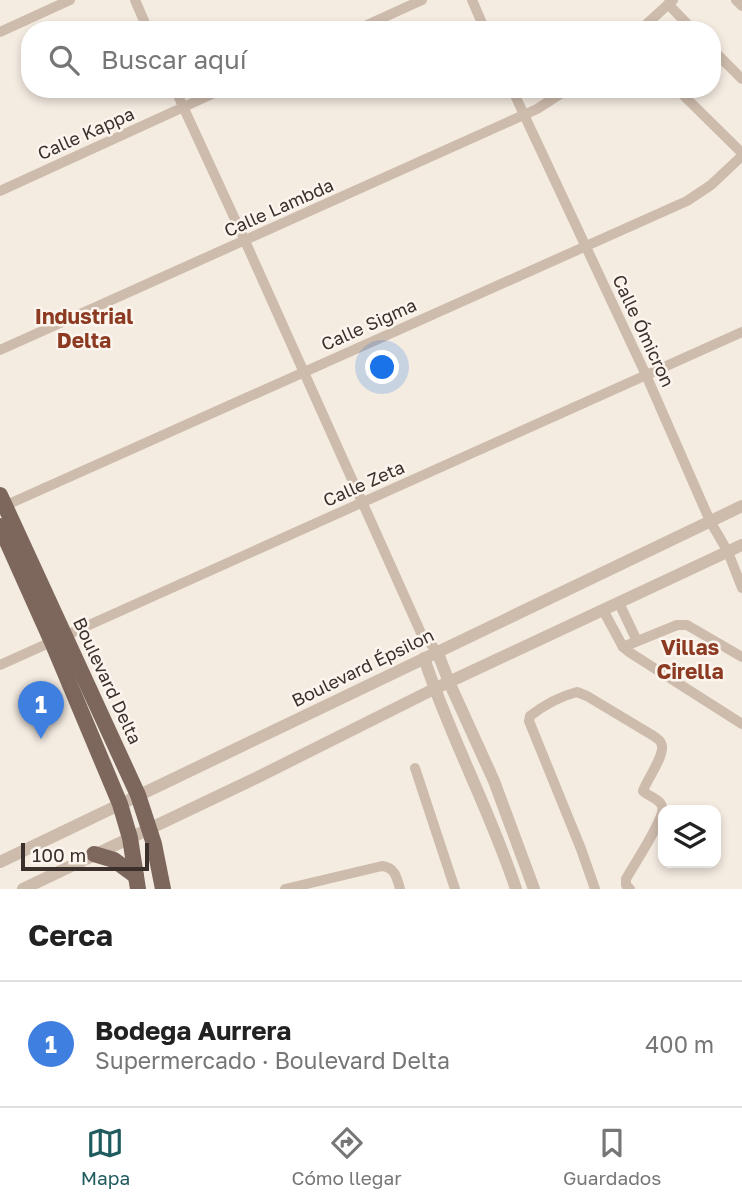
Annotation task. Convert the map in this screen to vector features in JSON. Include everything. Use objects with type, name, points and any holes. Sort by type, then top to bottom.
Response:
[{"type":"main road","name":"Boulevard Delta","points":[[2,503],[58,639],[120,804],[130,838],[137,883]]},
{"type":"main road","name":"Boulevard Delta","points":[[0,527],[138,795],[154,844],[163,889]]},
{"type":"main road","points":[[94,854],[123,865],[137,883]]},
{"type":"street","points":[[24,21],[70,0]]},
{"type":"street","points":[[135,0],[144,21]]},
{"type":"street","points":[[376,21],[422,0]]},
{"type":"street","points":[[472,0],[481,21]]},
{"type":"street","points":[[736,0],[742,6]]},
{"type":"street","points":[[650,21],[671,2],[686,21]]},
{"type":"street","points":[[0,32],[21,22]]},
{"type":"street","points":[[721,58],[742,79]]},
{"type":"street","points":[[178,98],[421,633],[437,651],[490,772],[534,889]]},
{"type":"street","name":"Calle Kappa","points":[[0,191],[203,98]]},
{"type":"street","name":"Calle Ómicron","points":[[516,98],[646,375],[710,521],[728,552],[742,588]]},
{"type":"street","name":"Calle Lambda","points":[[0,350],[523,115],[554,98]]},
{"type":"street","points":[[686,98],[742,155]]},
{"type":"street","name":"Calle Sigma","points":[[2,503],[687,201],[711,185],[742,155]]},
{"type":"street","name":"Calle Zeta","points":[[0,665],[742,332]]},
{"type":"street","name":"Boulevard Épsilon","points":[[0,862],[742,506]]},
{"type":"street","points":[[23,889],[449,682],[742,545]]},
{"type":"street","points":[[619,603],[637,641]]},
{"type":"street","points":[[603,610],[623,647],[742,724]]},
{"type":"street","points":[[623,647],[677,625],[687,625],[742,657]]},
{"type":"street","points":[[421,633],[424,658],[434,690],[490,816],[516,889]]},
{"type":"street","points":[[594,889],[530,720],[530,716],[535,712],[577,692],[661,742],[663,751],[643,791],[660,803],[663,811],[626,879],[626,885],[630,889]]},
{"type":"street","points":[[415,768],[455,889]]},
{"type":"street","points":[[285,889],[382,866],[391,868],[400,889]]},
{"type":"place","name":"Bodega Aurrera","points":[[41,739]]},
{"type":"district","name":"Industrial Delta","points":[[84,329]]},
{"type":"district","name":"Villas Cirella","points":[[690,660]]}]
